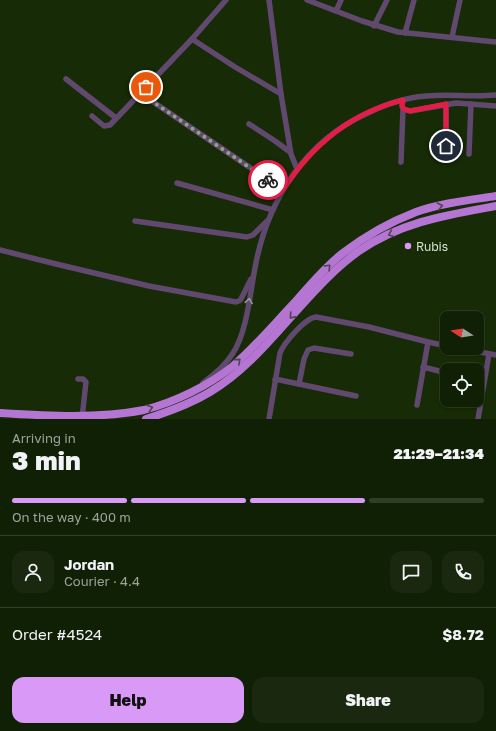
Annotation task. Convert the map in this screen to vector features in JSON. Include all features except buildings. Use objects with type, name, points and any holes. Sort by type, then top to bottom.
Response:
[{"type":"highway","points":[[0,413],[82,418],[115,416],[144,411],[181,397],[222,374],[243,357],[338,257],[365,237],[389,224],[417,212],[496,196]]},
{"type":"highway","points":[[146,419],[184,405],[210,392],[230,378],[257,353],[330,275],[359,251],[383,237],[405,227],[438,217],[496,206]]},
{"type":"street","points":[[92,116],[104,126],[110,125],[192,39],[226,0]]},
{"type":"street","points":[[269,0],[290,152],[297,169]]},
{"type":"street","points":[[307,0],[374,26],[389,30],[496,42]]},
{"type":"street","points":[[336,11],[341,0]]},
{"type":"street","points":[[374,26],[387,0]]},
{"type":"street","points":[[405,33],[414,0]]},
{"type":"street","points":[[452,37],[460,0]]},
{"type":"street","points":[[192,39],[235,67],[281,94]]},
{"type":"street","points":[[66,79],[116,118]]},
{"type":"street","points":[[140,93],[283,190]]},
{"type":"street","points":[[181,397],[202,384],[218,370],[233,353],[240,339],[260,244],[268,220],[283,190],[297,169],[313,151],[338,129],[357,117],[403,100],[422,96],[444,94],[496,95]]},
{"type":"street","points":[[402,162],[403,100]]},
{"type":"street","points":[[404,109],[410,111],[456,103],[496,106]]},
{"type":"street","points":[[446,104],[446,146]]},
{"type":"street","points":[[469,154],[471,104]]},
{"type":"street","points":[[249,124],[290,152]]},
{"type":"street","points":[[177,183],[273,210]]},
{"type":"street","points":[[134,221],[247,237],[253,234],[268,220]]},
{"type":"street","points":[[0,250],[149,286],[236,302],[241,299],[254,273]]},
{"type":"street","points":[[269,419],[278,359],[282,347],[297,330],[312,317],[369,327],[440,345]]},
{"type":"street","points":[[417,405],[428,342]]},
{"type":"street","points":[[299,384],[304,359],[308,350],[314,348],[351,354]]},
{"type":"street","points":[[484,353],[496,355]]},
{"type":"street","points":[[478,419],[489,354]]},
{"type":"street","points":[[423,367],[440,371]]},
{"type":"street","points":[[78,378],[83,379],[86,382],[82,418]]},
{"type":"street","points":[[275,379],[356,396]]},
{"type":"way so far","points":[[146,87],[140,93],[268,180]]},
{"type":"place","name":"Rubis","points":[[408,246]]},
{"type":"route","points":[[268,180],[283,190],[297,169],[313,151],[338,129],[357,117],[403,100],[402,106],[404,109],[410,111],[446,104],[446,146]]}]
